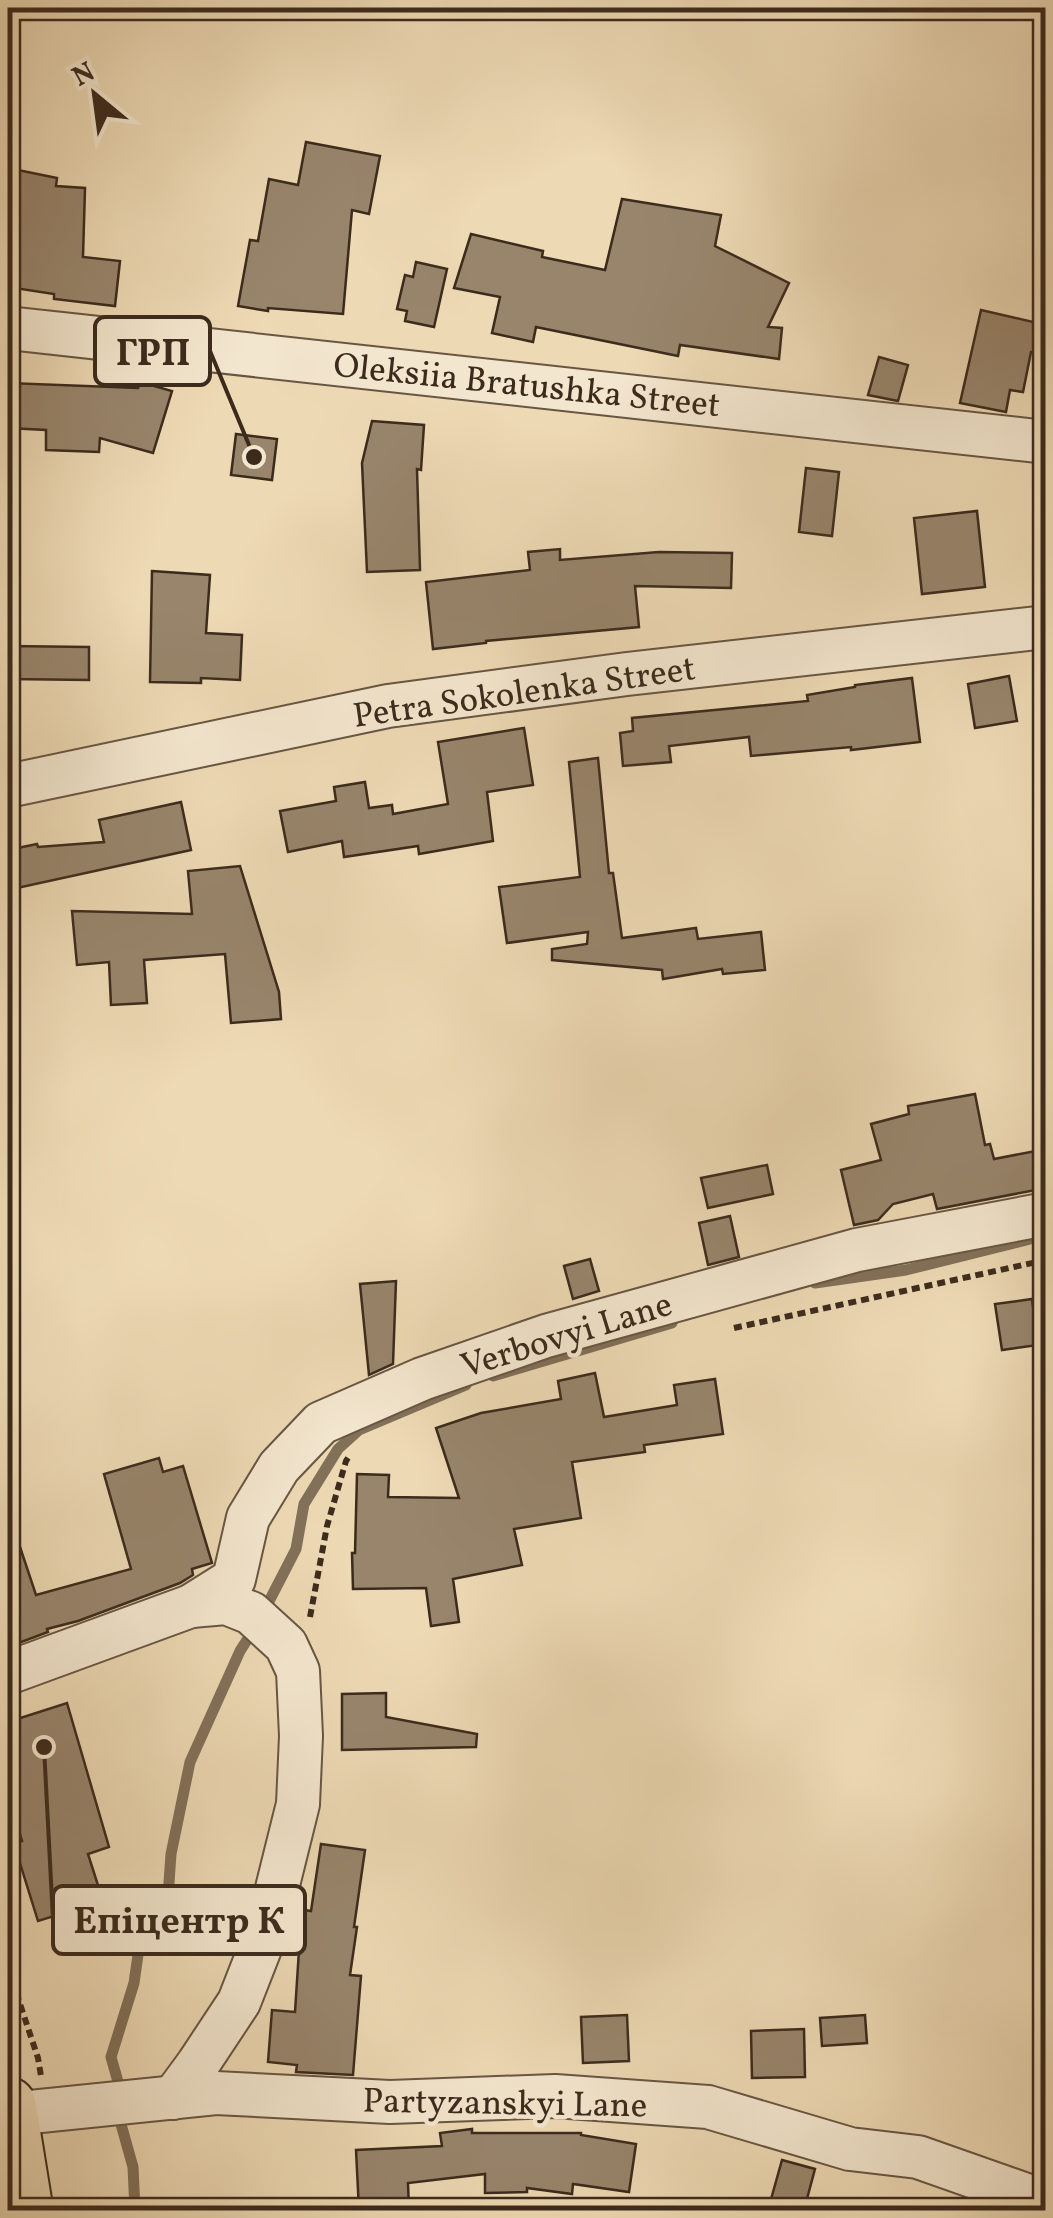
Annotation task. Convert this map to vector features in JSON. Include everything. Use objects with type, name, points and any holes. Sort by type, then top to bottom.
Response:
[{"type":"main road","points":[[9,2110],[25,2210]]},
{"type":"street","name":"Oleksiia Bratushka Street","points":[[8,328],[1046,442]]},
{"type":"street","name":"Petra Sokolenka Street","points":[[8,786],[388,706],[627,674],[1046,628]]},
{"type":"street","name":"Verbovyi Lane","points":[[8,1673],[191,1606],[234,1579],[248,1518],[279,1467],[321,1423],[422,1379],[584,1325],[857,1250],[1046,1214]]},
{"type":"street","name":"Verbovyi Lane","points":[[191,1606],[226,1604],[259,1619],[286,1644],[298,1671]]},
{"type":"street","points":[[173,2098],[239,2002],[266,1933],[298,1804],[298,1671]]},
{"type":"street","name":"Partyzanskyi Lane","points":[[9,2110],[216,2093],[390,2102],[555,2096],[708,2107],[850,2149],[918,2157],[1046,2202]]},
{"type":"path","points":[[722,1331],[1046,1260]]},
{"type":"path","points":[[298,1671],[326,1526],[346,1461],[354,1450]]},
{"type":"building","points":[[306,142],[380,156],[369,214],[352,210],[343,314],[238,306],[250,240],[258,241],[269,179],[298,185]]},
{"type":"building","points":[[8,168],[57,178],[56,186],[85,188],[83,257],[120,261],[115,306],[54,299],[54,294],[8,287]]},
{"type":"building","points":[[622,199],[721,215],[715,246],[789,283],[768,327],[782,328],[779,359],[680,345],[678,356],[536,327],[533,342],[492,333],[500,297],[454,288],[471,234],[543,251],[542,257],[605,270]]},
{"type":"building","points":[[416,262],[447,269],[434,327],[405,321],[407,311],[397,309],[405,275],[413,277]]},
{"type":"building","points":[[981,310],[1046,325],[1046,356],[1031,352],[1023,392],[1010,390],[1006,412],[960,403]]},
{"type":"building","points":[[879,357],[908,365],[898,401],[868,395]]},
{"type":"building","points":[[140,382],[172,391],[153,453],[100,438],[99,452],[46,450],[46,430],[8,428],[8,383],[138,388]]},
{"type":"building","points":[[372,421],[424,425],[421,470],[417,469],[420,570],[367,572],[362,463]]},
{"type":"building","points":[[236,434],[277,439],[272,480],[231,475]]},
{"type":"building","points":[[806,468],[839,472],[832,536],[799,532]]},
{"type":"building","points":[[977,511],[985,587],[922,594],[914,518]]},
{"type":"building","points":[[560,549],[560,560],[659,552],[732,553],[731,588],[635,586],[639,627],[433,649],[426,582],[530,570],[528,552]]},
{"type":"building","points":[[152,571],[210,575],[206,633],[242,635],[240,680],[150,682]]},
{"type":"building","points":[[8,646],[89,647],[89,680],[8,679]]},
{"type":"building","points":[[1009,676],[1017,721],[975,728],[968,684]]},
{"type":"building","points":[[912,678],[920,742],[751,756],[749,737],[669,746],[671,762],[623,766],[620,733],[633,731],[632,718],[808,701],[807,695]]},
{"type":"building","points":[[524,728],[533,785],[487,792],[493,841],[419,854],[418,846],[344,857],[342,841],[288,852],[280,811],[336,801],[334,787],[365,782],[369,808],[392,805],[393,814],[448,804],[438,742]]},
{"type":"building","points":[[598,758],[609,873],[613,873],[622,938],[696,928],[698,939],[761,932],[765,970],[723,974],[722,969],[663,979],[662,970],[552,960],[552,949],[587,944],[588,932],[507,943],[499,887],[580,877],[569,762]]},
{"type":"building","points":[[181,802],[191,850],[8,890],[8,850],[37,844],[38,847],[104,842],[99,820]]},
{"type":"building","points":[[240,866],[279,992],[281,1019],[231,1023],[225,954],[144,960],[147,1003],[111,1005],[109,962],[77,965],[72,911],[192,914],[188,871]]},
{"type":"building","points":[[975,1094],[985,1145],[990,1144],[994,1159],[1046,1149],[1046,1188],[937,1209],[933,1194],[893,1204],[878,1220],[854,1225],[841,1170],[881,1160],[871,1124],[909,1114],[908,1106]]},
{"type":"building","points":[[767,1165],[773,1194],[708,1208],[701,1178]]},
{"type":"building","points":[[730,1216],[739,1257],[708,1265],[699,1223]]},
{"type":"building","points":[[590,1259],[599,1291],[573,1299],[564,1266]]},
{"type":"building","points":[[396,1281],[393,1364],[369,1375],[360,1284]]},
{"type":"building","points":[[1032,1299],[1038,1345],[1002,1350],[995,1304]]},
{"type":"building","points":[[595,1373],[604,1417],[677,1405],[674,1385],[715,1379],[723,1434],[644,1445],[645,1452],[572,1462],[581,1518],[514,1529],[522,1565],[453,1579],[459,1622],[431,1626],[426,1588],[353,1589],[357,1474],[389,1475],[388,1497],[459,1498],[436,1428],[481,1413],[561,1399],[558,1381]]},
{"type":"building","points":[[159,1458],[163,1472],[183,1466],[212,1563],[192,1569],[193,1575],[180,1583],[47,1629],[48,1632],[8,1647],[8,1527],[13,1526],[36,1595],[131,1569],[104,1474]]},
{"type":"building","points":[[386,1693],[386,1717],[477,1734],[476,1747],[342,1750],[342,1694]]},
{"type":"building","points":[[67,1703],[109,1847],[88,1854],[103,1901],[38,1921],[14,1844],[22,1841],[8,1794],[8,1722]]},
{"type":"building","points":[[321,1844],[365,1850],[350,1975],[361,1976],[353,2075],[296,2072],[297,2065],[268,2062],[272,2010],[295,2012],[299,1950],[292,1949],[297,1912],[311,1911]]},
{"type":"building","points":[[627,2015],[629,2061],[583,2063],[581,2017]]},
{"type":"building","points":[[865,2015],[867,2043],[822,2046],[820,2018]]},
{"type":"building","points":[[804,2029],[805,2077],[752,2078],[751,2031]]},
{"type":"building","points":[[472,2129],[472,2133],[581,2133],[636,2144],[629,2192],[573,2184],[572,2194],[527,2188],[527,2192],[485,2193],[485,2174],[408,2183],[409,2210],[359,2210],[356,2150],[442,2146],[440,2133]]},
{"type":"building","points":[[782,2160],[815,2169],[804,2210],[768,2210]]},
{"type":"waterway","points":[[815,1283],[906,1270],[1046,1235]]},
{"type":"waterway","points":[[493,1376],[672,1323]]},
{"type":"waterway","points":[[263,1613],[296,1549],[304,1504],[338,1449],[359,1430],[466,1385]]},
{"type":"waterway","points":[[120,2089],[111,2057],[134,1983],[139,1948],[167,1911],[171,1854],[190,1762],[240,1651],[254,1629]]},
{"type":"waterway","points":[[119,2117],[133,2167],[135,2210]]},
{"type":"place","name":"ГРП","points":[[254,457]]},
{"type":"place","name":"Епіцентр К","points":[[44,1747]]}]
